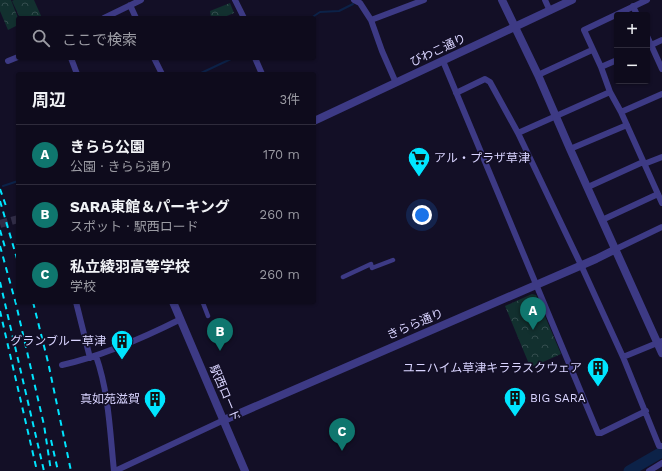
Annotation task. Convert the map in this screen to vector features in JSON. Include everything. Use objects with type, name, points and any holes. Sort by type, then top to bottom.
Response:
[{"type":"street","points":[[108,16],[141,0]]},
{"type":"street","points":[[235,0],[243,16]]},
{"type":"street","points":[[354,0],[360,3],[371,20],[382,51],[396,83]]},
{"type":"street","points":[[371,20],[424,0]]},
{"type":"street","points":[[502,0],[538,75],[602,220],[660,342],[662,353]]},
{"type":"street","points":[[545,0],[550,11]]},
{"type":"street","name":"びわこ通り","points":[[316,120],[572,0]]},
{"type":"street","points":[[647,0],[584,30],[601,67],[610,92],[621,112],[662,203]]},
{"type":"street","points":[[130,5],[135,16]]},
{"type":"street","points":[[633,6],[636,12]]},
{"type":"street","points":[[650,46],[662,40]]},
{"type":"street","points":[[650,48],[662,69]]},
{"type":"street","points":[[538,75],[592,50]]},
{"type":"street","points":[[8,61],[16,58]]},
{"type":"street","points":[[72,60],[76,72]]},
{"type":"street","points":[[155,60],[161,72]]},
{"type":"street","points":[[256,60],[261,72]]},
{"type":"street","points":[[443,61],[598,433],[601,433],[646,411]]},
{"type":"street","points":[[601,67],[614,61]]},
{"type":"street","points":[[456,93],[485,79],[490,82],[518,133],[581,265],[646,411],[659,446],[662,446]]},
{"type":"street","points":[[518,133],[610,92]]},
{"type":"street","points":[[621,112],[662,94]]},
{"type":"street","points":[[570,149],[627,125]]},
{"type":"street","points":[[588,187],[644,163],[662,157]]},
{"type":"street","points":[[602,220],[658,194]]},
{"type":"street","points":[[616,250],[662,227]]},
{"type":"street","name":"きらら通り","points":[[224,420],[616,250]]},
{"type":"street","points":[[343,277],[371,264],[372,268],[393,260]]},
{"type":"street","points":[[77,304],[93,357],[101,372],[105,391],[114,471],[224,420]]},
{"type":"street","name":"駅西ロード","points":[[174,304],[245,471]]},
{"type":"street","points":[[203,304],[208,316]]},
{"type":"street","points":[[62,365],[93,357],[153,333],[181,319]]},
{"type":"street","points":[[622,357],[660,342]]},
{"type":"street","points":[[648,471],[662,463]]},
{"type":"green space","points":[[0,0],[11,0],[17,16],[16,16],[16,26],[8,30],[0,11]]},
{"type":"green space","points":[[34,0],[41,16],[19,16],[12,1]]},
{"type":"green space","points":[[230,3],[234,13],[227,16],[211,16],[210,11]]},
{"type":"green space","points":[[532,294],[536,295],[561,354],[534,366],[529,364],[505,306]]},
{"type":"waterway","points":[[314,16],[320,12],[339,11],[353,4]]},
{"type":"waterway","points":[[203,72],[229,60]]},
{"type":"waterway","points":[[3,186],[16,182]]},
{"type":"waterway","points":[[629,471],[662,452]]},
{"type":"tunnel","points":[[0,224],[16,220]]},
{"type":"railway","points":[[0,189],[6,206]]},
{"type":"railway","points":[[0,201],[16,255]]},
{"type":"railway","points":[[0,230],[6,251]]},
{"type":"railway","points":[[0,246],[16,304],[44,425],[51,471]]},
{"type":"railway","points":[[0,282],[44,471]]},
{"type":"railway","points":[[34,304],[48,362],[71,471]]},
{"type":"railway","points":[[0,311],[37,471]]},
{"type":"railway","points":[[51,440],[58,471]]},
{"type":"place","name":"アル・プラザ草津","points":[[419,178]]},
{"type":"place","name":"きらら公園","points":[[533,330]]},
{"type":"place","name":"SARA東館＆パーキング","points":[[220,351]]},
{"type":"place","name":"グランブルー草津","points":[[122,360]]},
{"type":"place","name":"ユニハイム草津キララスクウェア","points":[[598,388]]},
{"type":"place","name":"真如苑滋賀","points":[[155,418]]},
{"type":"place","name":"BIG SARA","points":[[515,418]]},
{"type":"place","name":"私立綾羽高等学校","points":[[342,451]]}]
